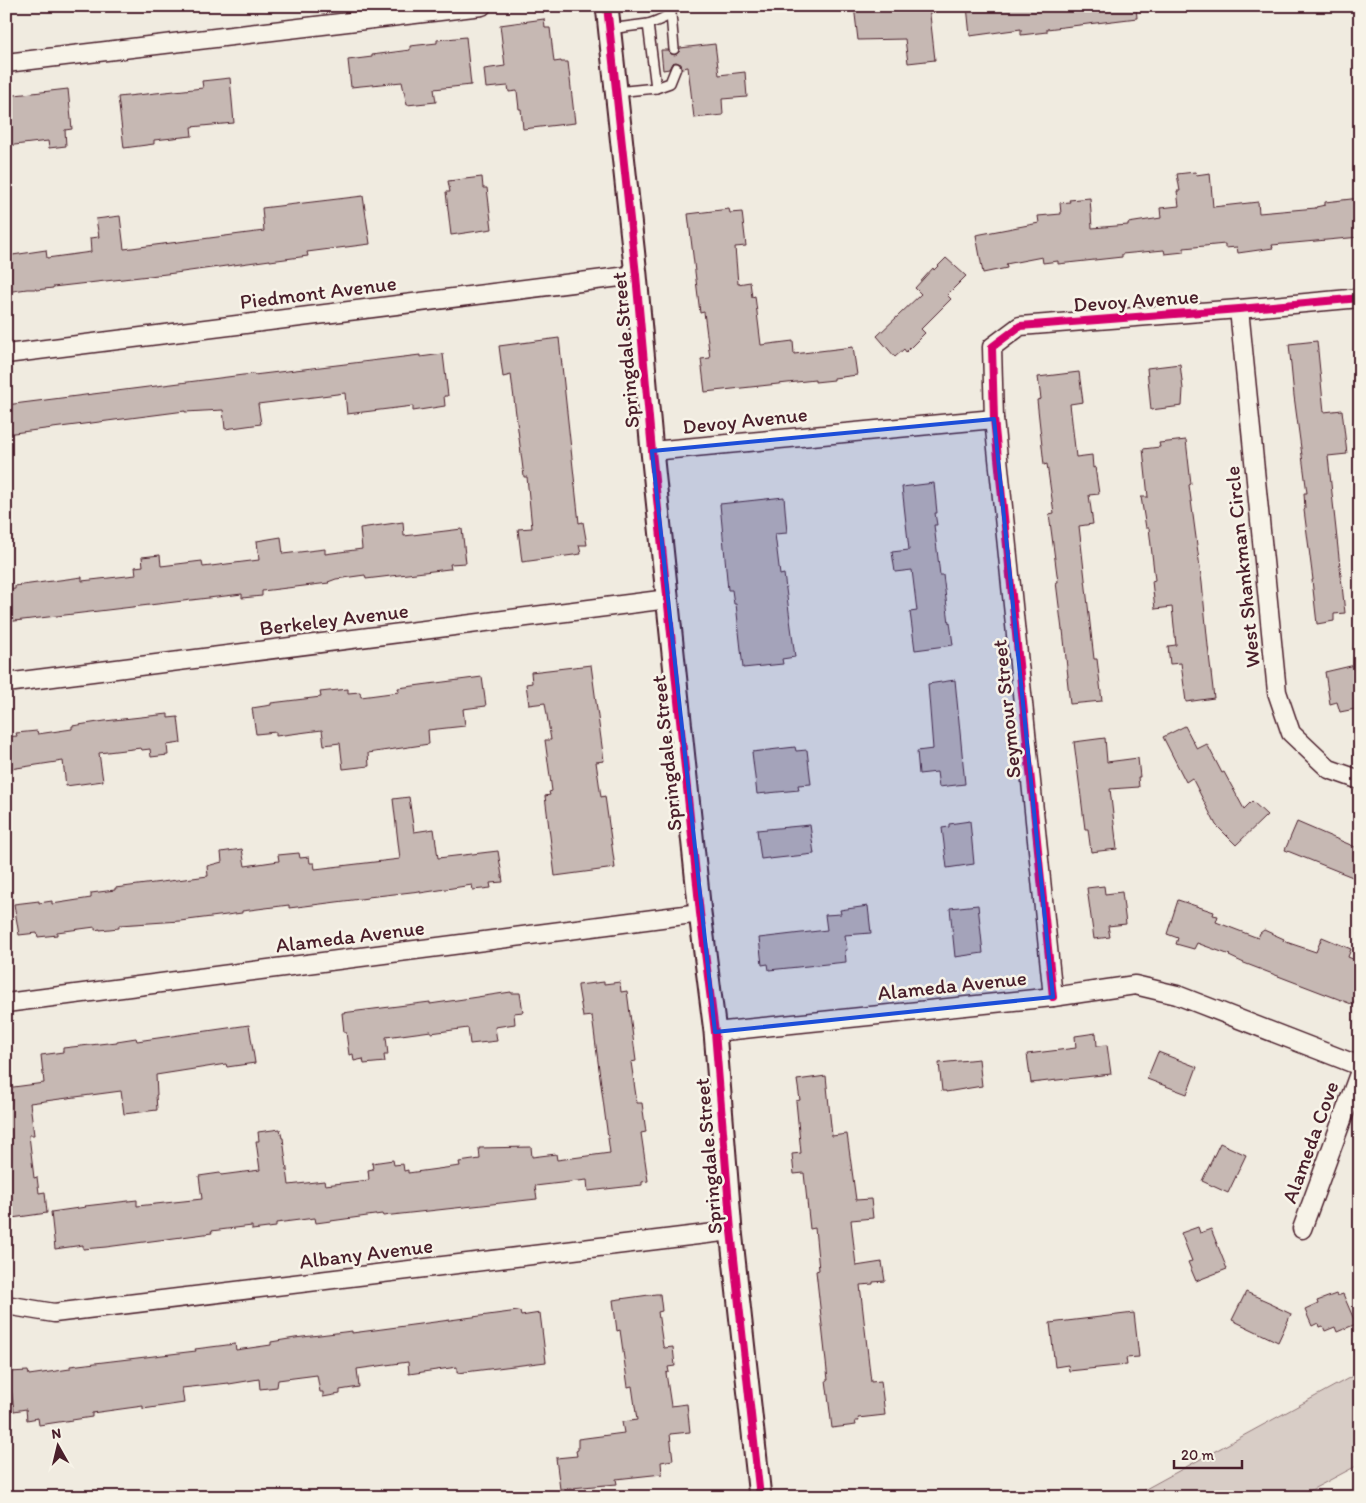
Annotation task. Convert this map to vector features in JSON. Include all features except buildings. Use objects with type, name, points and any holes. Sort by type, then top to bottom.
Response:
[{"type":"street","points":[[6,63],[482,6]]},
{"type":"street","name":"Springdale Street","points":[[607,6],[700,914],[715,1032],[731,1231],[760,1497]]},
{"type":"street","name":"Piedmont Avenue","points":[[6,354],[636,275]]},
{"type":"street","name":"Devoy Avenue","points":[[652,452],[994,418],[992,347],[1020,326],[1360,298]]},
{"type":"street","name":"West Shankman Circle","points":[[1238,309],[1277,692],[1291,733],[1329,769],[1360,780]]},
{"type":"street","name":"Seymour Street","points":[[994,418],[1053,997]]},
{"type":"street","name":"Berkeley Avenue","points":[[6,683],[668,599]]},
{"type":"street","name":"Alameda Avenue","points":[[6,1003],[700,914]]},
{"type":"street","name":"Alameda Avenue","points":[[715,1032],[1053,997],[1135,985],[1186,998],[1360,1066]]},
{"type":"street","name":"Alameda Cove","points":[[1302,1229],[1360,1070]]},
{"type":"street","name":"Albany Avenue","points":[[6,1305],[54,1314],[731,1231]]},
{"type":"lane","points":[[609,29],[648,24],[664,19],[672,10]]},
{"type":"lane","points":[[672,10],[674,49]]},
{"type":"lane","points":[[648,24],[656,88]]},
{"type":"lane","points":[[616,92],[656,88],[670,83],[676,68]]},
{"type":"highlighted area","points":[[994,419],[1053,997],[715,1032],[652,451]]},
{"type":"shaded area","points":[[1360,1372],[1360,1464],[1298,1497],[1131,1497]]},
{"type":"cycle path","points":[[607,6],[700,913],[715,1032],[731,1231],[760,1497]]},
{"type":"cycle path","points":[[1053,997],[994,419],[992,347],[1020,326],[1360,298]]}]
